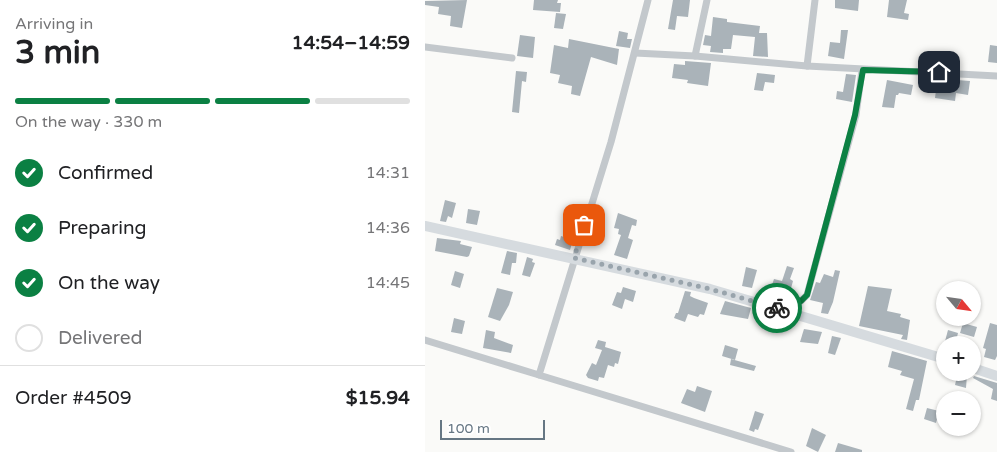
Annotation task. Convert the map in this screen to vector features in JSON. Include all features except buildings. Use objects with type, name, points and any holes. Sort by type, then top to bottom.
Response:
[{"type":"street","points":[[539,375],[611,142],[648,0]]},
{"type":"street","points":[[695,56],[707,0]]},
{"type":"street","points":[[807,66],[815,0]]},
{"type":"street","points":[[425,47],[511,58]]},
{"type":"street","points":[[635,53],[863,70],[921,70],[997,76]]},
{"type":"street","points":[[792,313],[796,300],[801,301],[807,295],[855,115],[863,70]]},
{"type":"street","points":[[425,226],[710,289],[936,356]]},
{"type":"street","points":[[425,340],[791,452]]},
{"type":"street","points":[[981,371],[997,376]]},
{"type":"way so far","points":[[584,225],[574,258],[710,289],[777,308]]},
{"type":"route","points":[[777,308],[792,313],[796,300],[801,301],[807,295],[855,115],[863,70],[921,70],[939,72]]}]
